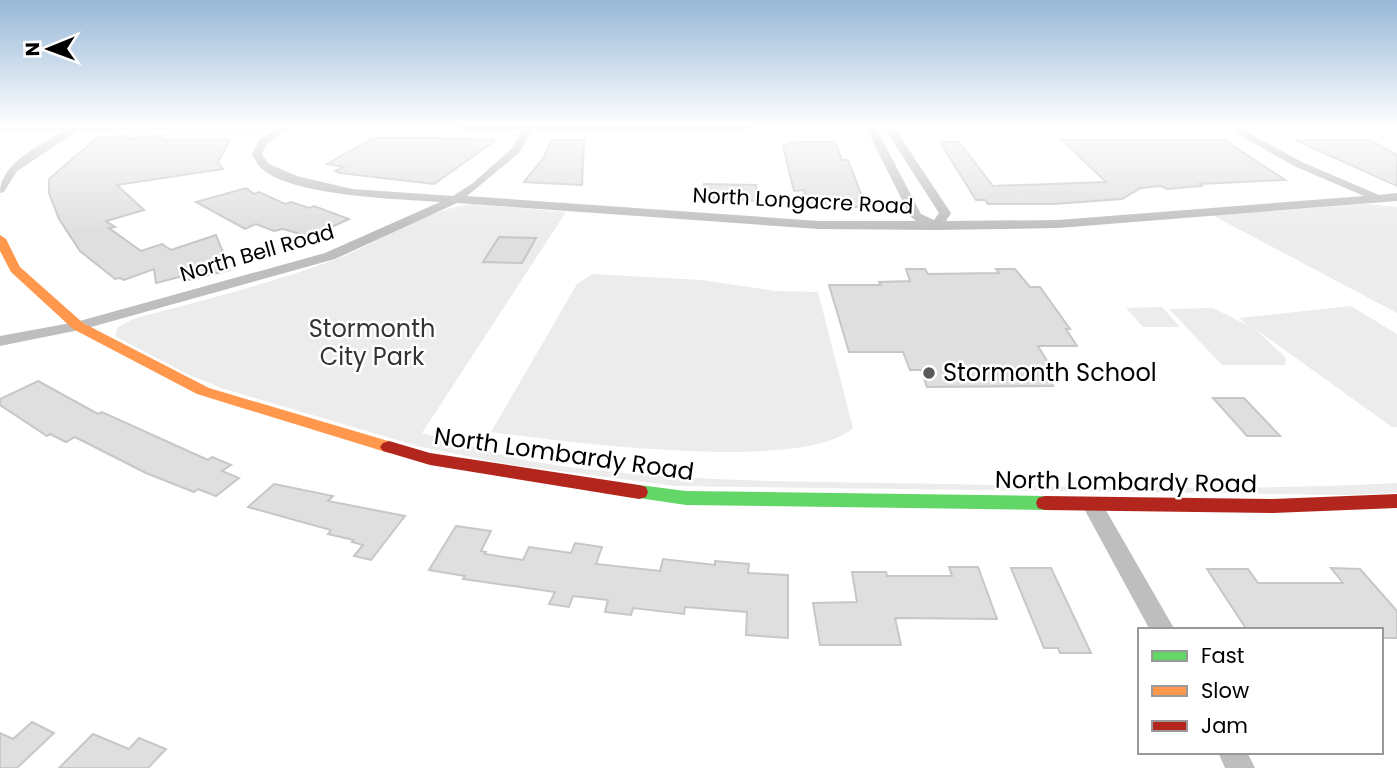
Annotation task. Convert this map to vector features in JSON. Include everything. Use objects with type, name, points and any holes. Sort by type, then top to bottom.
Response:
[{"type":"street","points":[[0,190],[13,169],[24,162]]},
{"type":"street","name":"North Longacre Road","points":[[262,162],[265,166],[293,179],[352,193],[582,206],[820,225],[1058,224],[1397,197]]},
{"type":"street","name":"North Bell Road","points":[[0,341],[78,326],[330,256],[454,200],[477,185],[503,162]]},
{"type":"street","points":[[888,162],[916,216],[936,226],[944,213],[911,162]]},
{"type":"street","points":[[1294,162],[1397,204]]},
{"type":"street","name":"North Lombardy Road","points":[[0,239],[15,269],[78,326],[203,391],[430,459],[686,498],[1273,506],[1397,501]]},
{"type":"street","points":[[1093,505],[1162,628]]},
{"type":"green space","name":"Stormonth City Park","points":[[473,204],[566,212],[422,433],[530,461],[686,478],[1172,488],[1397,483],[1397,493],[1348,495],[675,486],[506,464],[417,446],[224,389],[187,374],[115,336],[118,327],[133,319],[309,269],[351,253],[437,212]]},
{"type":"green space","points":[[1367,204],[1397,207],[1397,313],[1212,215]]},
{"type":"green space","points":[[592,274],[702,280],[776,291],[818,292],[853,428],[826,442],[785,449],[735,452],[623,447],[491,432],[577,284]]},
{"type":"green space","points":[[1351,306],[1397,334],[1397,427],[1392,427],[1254,328],[1286,358],[1285,365],[1222,365],[1169,309],[1213,308],[1247,325],[1239,318]]},
{"type":"green space","points":[[1162,307],[1180,327],[1143,327],[1126,308]]},
{"type":"building","points":[[69,162],[218,162],[223,169],[117,185],[144,210],[106,221],[115,227],[109,228],[141,251],[162,244],[171,250],[216,235],[230,270],[184,281],[183,276],[156,283],[154,269],[124,280],[115,279],[80,251],[59,219],[49,193],[49,179]]},
{"type":"building","points":[[331,162],[465,162],[434,184],[340,173],[335,171],[343,167],[327,164]]},
{"type":"building","points":[[540,162],[583,162],[582,185],[524,182]]},
{"type":"building","points":[[787,162],[849,162],[866,207],[809,207],[804,190],[794,191]]},
{"type":"building","points":[[952,162],[974,162],[993,186],[1106,182],[1085,162],[1257,162],[1285,180],[1200,184],[1202,186],[1167,189],[1161,186],[1141,188],[1122,199],[1053,204],[988,204],[985,200],[976,200]]},
{"type":"building","points":[[1343,162],[1397,162],[1397,186]]},
{"type":"building","points":[[704,184],[756,185],[757,201],[703,197]]},
{"type":"building","points":[[246,188],[254,194],[259,192],[285,204],[291,202],[309,208],[314,206],[349,219],[310,237],[283,229],[274,231],[256,224],[245,229],[196,202]]},
{"type":"building","points":[[499,237],[536,238],[522,263],[483,262]]},
{"type":"building","points":[[906,269],[925,269],[928,274],[999,273],[996,269],[1015,269],[1030,287],[1040,287],[1070,329],[1066,329],[1077,346],[1038,346],[1052,369],[1043,369],[1053,386],[927,387],[921,370],[910,370],[903,352],[849,352],[829,285],[881,285],[879,282],[910,281]]},
{"type":"building","points":[[38,381],[98,414],[102,412],[208,460],[212,457],[231,465],[222,471],[239,478],[216,496],[198,489],[194,492],[146,473],[75,437],[66,442],[50,434],[47,436],[0,405],[0,399]]},
{"type":"building","points":[[1213,398],[1244,398],[1280,436],[1247,436]]},
{"type":"building","points":[[274,484],[333,496],[328,501],[405,516],[371,560],[354,556],[363,545],[352,542],[354,540],[328,534],[331,530],[248,507]]},
{"type":"building","points":[[456,526],[491,531],[481,551],[486,552],[485,554],[523,560],[529,547],[571,553],[575,543],[602,547],[596,564],[660,571],[663,559],[715,565],[715,561],[749,564],[748,573],[788,575],[788,638],[746,635],[747,612],[685,607],[684,614],[633,608],[631,615],[605,612],[608,600],[573,596],[569,607],[549,604],[555,592],[463,579],[465,576],[429,570]]},
{"type":"building","points":[[949,567],[978,567],[997,619],[895,618],[901,645],[820,645],[813,603],[857,602],[852,572],[886,572],[887,576],[952,576]]},
{"type":"building","points":[[1011,568],[1051,568],[1091,653],[1060,653],[1058,648],[1044,648]]},
{"type":"building","points":[[1331,568],[1360,569],[1397,611],[1397,638],[1383,638],[1383,628],[1246,628],[1207,569],[1248,569],[1258,583],[1343,583]]},
{"type":"building","points":[[32,722],[54,733],[17,768],[0,768],[0,733],[13,739]]},
{"type":"building","points":[[93,734],[129,749],[139,738],[166,749],[148,768],[59,768]]},
{"type":"traffic: fast","points":[[639,492],[686,498],[1045,503]]},
{"type":"traffic: slow","points":[[0,239],[15,269],[78,326],[203,391],[389,447]]},
{"type":"traffic: jam","points":[[389,447],[430,459],[639,492]]},
{"type":"traffic: jam","points":[[1045,503],[1273,506],[1397,501]]},
{"type":"place","name":"Stormonth School","points":[[929,373]]}]
